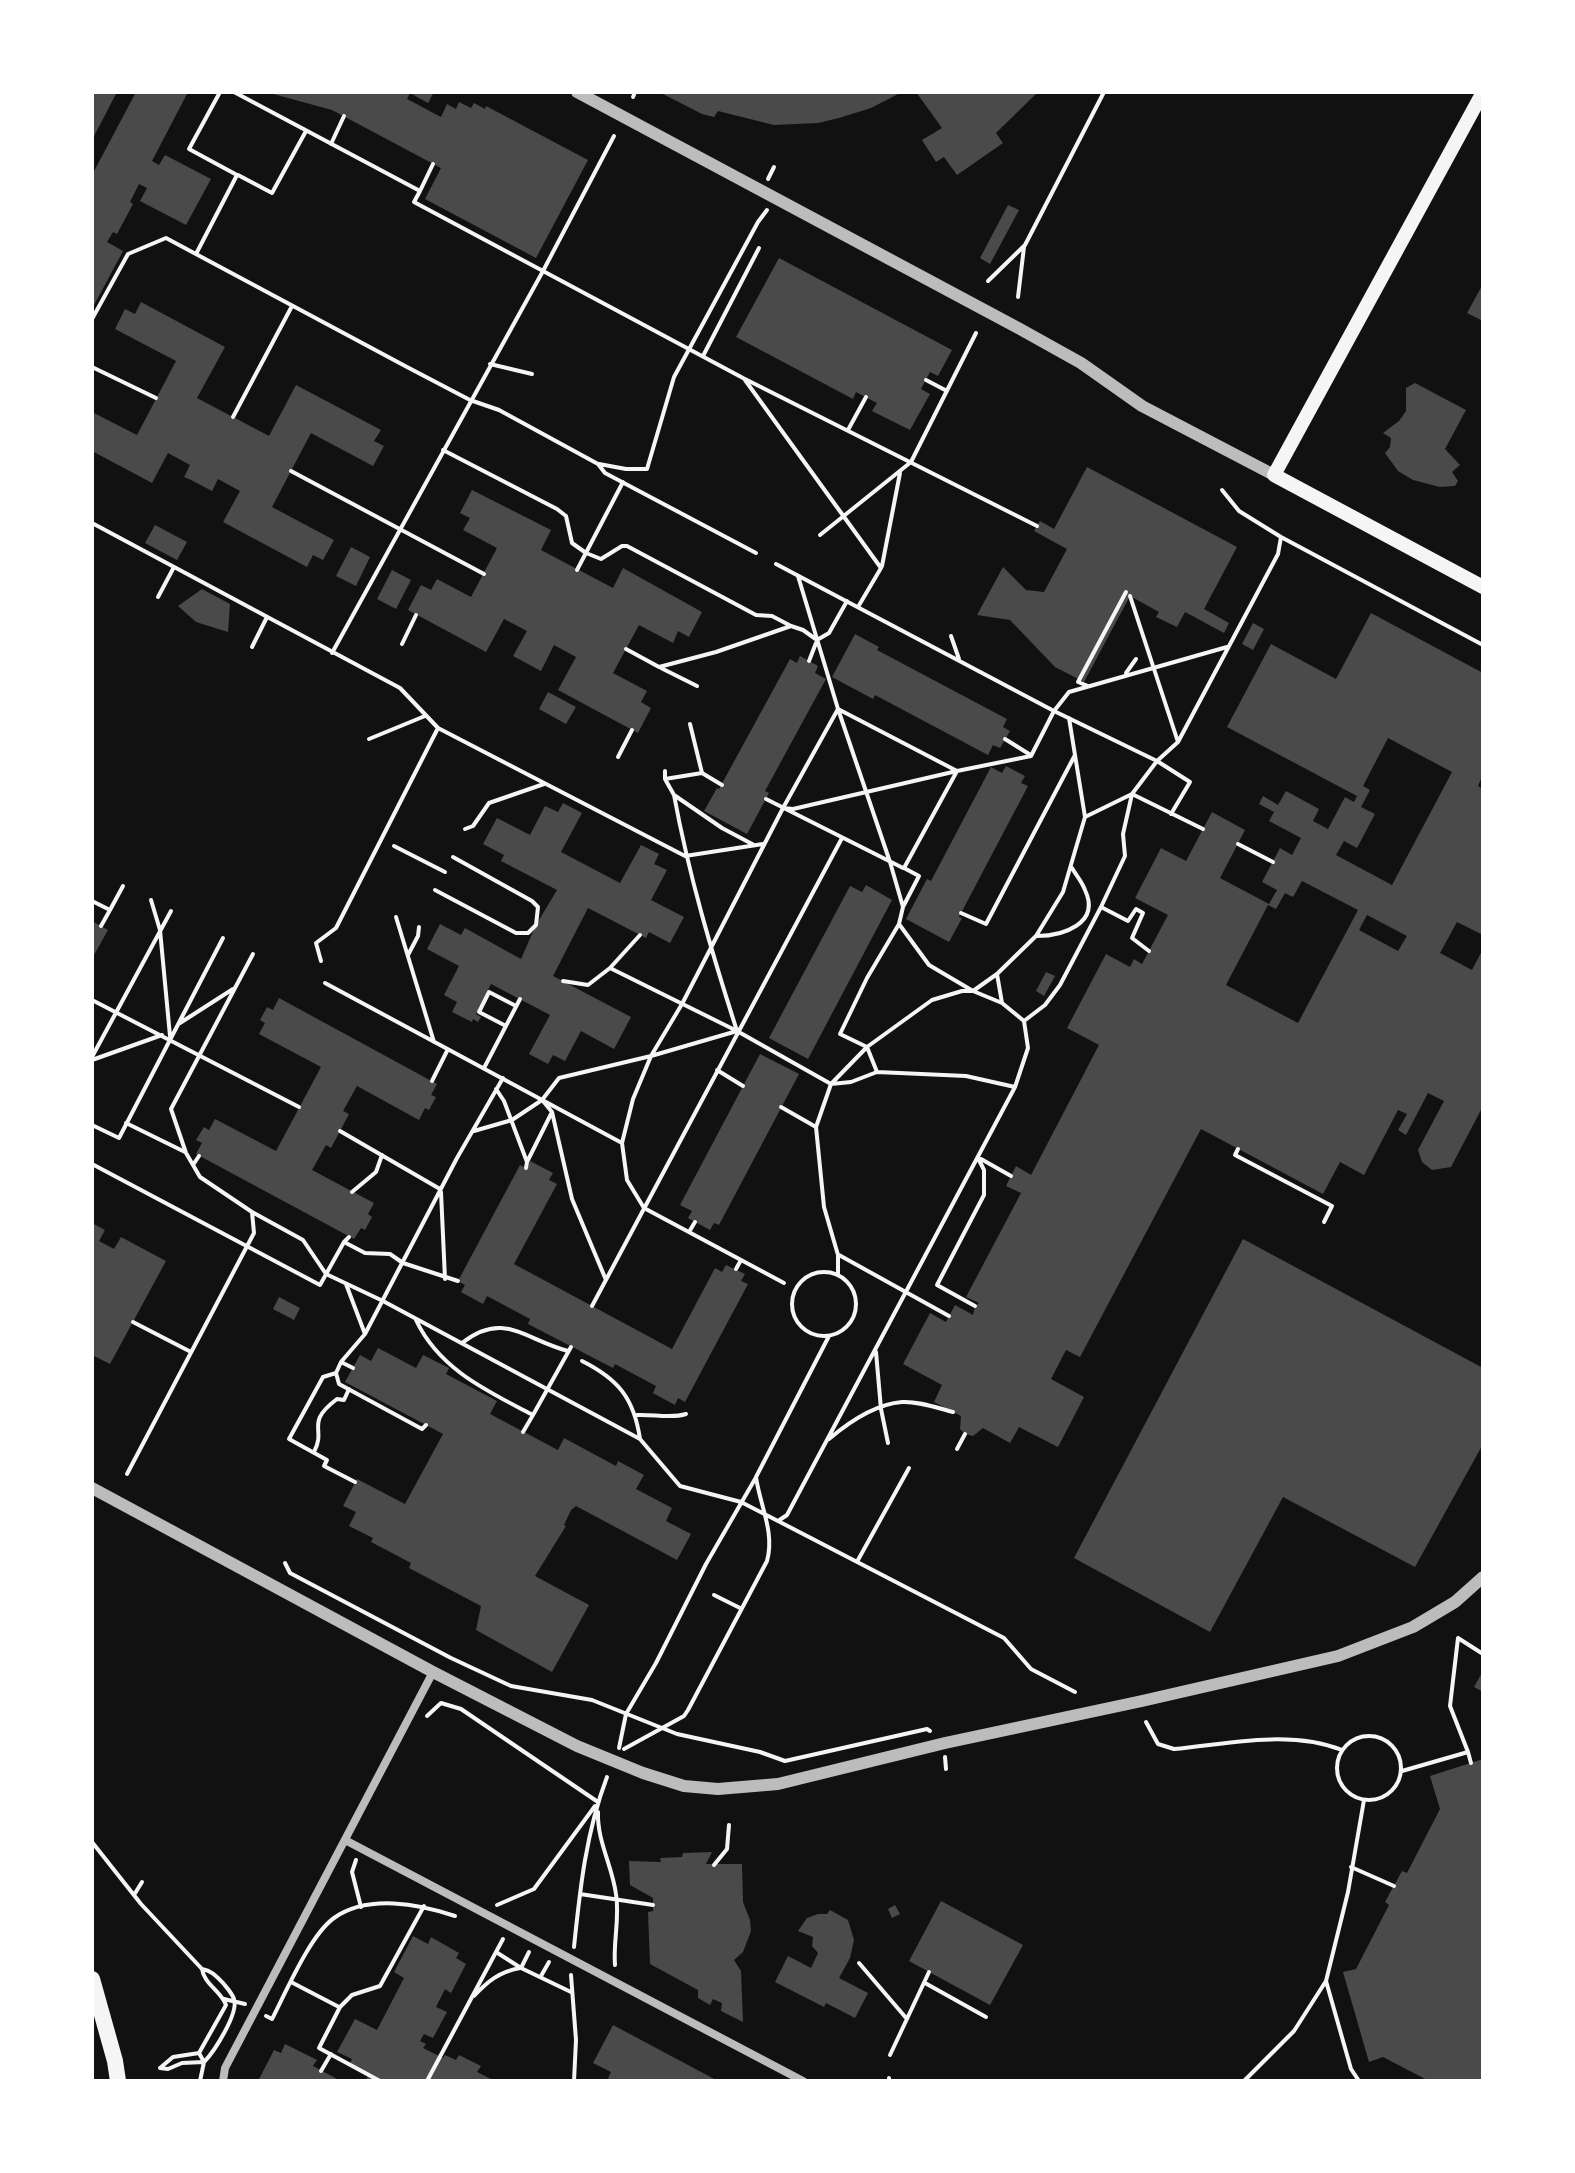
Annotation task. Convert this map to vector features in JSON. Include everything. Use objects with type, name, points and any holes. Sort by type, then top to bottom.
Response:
[{"type":"main road","points":[[1483,92],[1274,475],[1483,587]]},
{"type":"main road","points":[[92,1979],[118,2081]]},
{"type":"street","points":[[577,92],[1020,329],[1081,363],[1142,406],[1274,475]]},
{"type":"street","points":[[92,1488],[577,1746],[684,1786],[718,1789],[778,1784],[945,1743],[1338,1656],[1413,1627],[1455,1602],[1483,1577]]},
{"type":"street","points":[[223,2081],[225,2068],[433,1672]]},
{"type":"street","points":[[345,1840],[803,2081]]},
{"type":"path","points":[[220,92],[189,149],[272,193],[306,131]]},
{"type":"path","points":[[234,92],[420,191]]},
{"type":"path","points":[[988,281],[1025,245],[1104,92]]},
{"type":"path","points":[[331,144],[344,116]]},
{"type":"path","points":[[332,653],[614,136]]},
{"type":"path","points":[[433,164],[414,202],[689,350],[1037,526]]},
{"type":"path","points":[[196,254],[237,175]]},
{"type":"path","points":[[92,319],[128,254],[166,238],[470,400],[499,410],[598,464],[647,469],[674,377],[758,222],[776,198]]},
{"type":"path","points":[[1018,297],[1025,245]]},
{"type":"path","points":[[703,357],[759,248]]},
{"type":"path","points":[[233,417],[292,306]]},
{"type":"path","points":[[820,535],[911,462],[976,333]]},
{"type":"path","points":[[490,364],[532,374]]},
{"type":"path","points":[[92,367],[156,398]]},
{"type":"path","points":[[743,378],[881,568]]},
{"type":"path","points":[[926,380],[947,391]]},
{"type":"path","points":[[848,430],[866,397]]},
{"type":"path","points":[[443,450],[557,509],[566,516],[572,543],[586,553],[601,559],[627,546],[756,615],[772,616],[817,640]]},
{"type":"path","points":[[598,464],[605,473],[756,553]]},
{"type":"path","points":[[858,607],[881,568],[900,470]]},
{"type":"path","points":[[291,471],[484,574]]},
{"type":"path","points":[[577,570],[623,482]]},
{"type":"path","points":[[1222,490],[1239,511],[1281,537],[1483,645]]},
{"type":"path","points":[[92,523],[400,688],[438,728],[685,856],[760,845]]},
{"type":"path","points":[[1024,1021],[1045,1005],[1060,985],[1093,924],[1125,856],[1123,834],[1132,794],[1157,761],[1178,742],[1278,554],[1281,537]]},
{"type":"path","points":[[776,564],[1054,711],[1157,761],[1190,782],[1171,814]]},
{"type":"path","points":[[158,597],[174,567]]},
{"type":"path","points":[[798,576],[903,907]]},
{"type":"path","points":[[1178,742],[1153,668],[1128,594],[1078,682],[1087,686],[1153,668],[1228,646]]},
{"type":"path","points":[[809,661],[817,640],[829,633],[847,601]]},
{"type":"path","points":[[402,644],[416,615]]},
{"type":"path","points":[[252,647],[267,617]]},
{"type":"path","points":[[659,667],[716,652],[791,626]]},
{"type":"path","points":[[951,636],[960,661]]},
{"type":"path","points":[[626,649],[697,686]]},
{"type":"path","points":[[1031,756],[1054,711],[1069,692],[1129,672],[1136,659]]},
{"type":"path","points":[[838,709],[957,771]]},
{"type":"path","points":[[784,1283],[644,1208],[627,1180],[622,1143],[633,1099],[651,1056],[682,1004],[760,845],[838,709]]},
{"type":"path","points":[[369,739],[425,716]]},
{"type":"path","points":[[838,1274],[838,1255],[824,1207],[816,1127],[831,1084],[867,1047],[932,1000],[973,991],[997,974],[1036,936],[1063,892],[1085,817],[1069,718]]},
{"type":"path","points":[[690,724],[702,773]]},
{"type":"path","points":[[321,961],[316,943],[336,928],[438,728]]},
{"type":"path","points":[[618,757],[632,730]]},
{"type":"path","points":[[1005,739],[1031,756]]},
{"type":"path","points":[[961,913],[986,924],[1075,755]]},
{"type":"path","points":[[783,808],[793,809],[1031,756]]},
{"type":"path","points":[[665,771],[665,779],[674,795],[685,856],[710,947],[737,1031]]},
{"type":"path","points":[[904,868],[957,771]]},
{"type":"path","points":[[665,779],[702,773],[722,785]]},
{"type":"path","points":[[465,829],[473,826],[489,803],[544,784]]},
{"type":"path","points":[[1085,817],[1132,794]]},
{"type":"path","points":[[1132,794],[1203,829]]},
{"type":"path","points":[[674,795],[722,828],[760,845]]},
{"type":"path","points":[[766,799],[919,876],[903,907],[899,924],[867,978],[840,1034],[867,1047],[877,1072]]},
{"type":"path","points":[[592,1306],[842,838]]},
{"type":"path","points":[[1238,844],[1273,862]]},
{"type":"path","points":[[394,846],[445,872]]},
{"type":"path","points":[[435,890],[516,933],[528,933],[536,925],[538,907],[532,901],[453,857]]},
{"type":"path","points":[[1036,936],[1064,933],[1085,920],[1089,906],[1087,892],[1072,868]]},
{"type":"path","points":[[101,926],[123,886]]},
{"type":"path","points":[[151,900],[160,930],[170,1040]]},
{"type":"path","points":[[92,901],[110,910]]},
{"type":"path","points":[[1101,907],[1128,921],[1136,909],[1143,913],[1132,938],[1149,951]]},
{"type":"path","points":[[92,1058],[171,911]]},
{"type":"path","points":[[396,917],[434,1042]]},
{"type":"path","points":[[1085,920],[1093,924]]},
{"type":"path","points":[[778,1521],[787,1515],[978,1158],[1015,1087],[1028,1048],[1024,1021],[1002,1003],[973,991],[929,965],[899,924]]},
{"type":"path","points":[[408,955],[419,927]]},
{"type":"path","points":[[563,981],[588,985],[610,968],[640,935]]},
{"type":"path","points":[[92,1125],[119,1138],[223,938]]},
{"type":"path","points":[[253,954],[171,1109],[186,1153],[200,1177],[252,1212],[303,1240],[326,1274],[383,1301],[640,1439],[680,1486],[741,1502],[858,1560],[1004,1638],[1031,1669],[1075,1692]]},
{"type":"path","points":[[610,968],[737,1031],[831,1084],[851,1082],[877,1072],[966,1076],[1015,1087]]},
{"type":"path","points":[[997,974],[1002,1003]]},
{"type":"path","points":[[325,983],[622,1143]]},
{"type":"path","points":[[179,1024],[235,988]]},
{"type":"path","points":[[506,1026],[479,1012],[489,992],[516,1006]]},
{"type":"path","points":[[484,1068],[520,999]]},
{"type":"path","points":[[92,1000],[299,1107]]},
{"type":"path","points":[[474,1131],[512,1120],[542,1100],[559,1078],[737,1031]]},
{"type":"path","points":[[92,1058],[162,1035]]},
{"type":"path","points":[[432,1081],[448,1049]]},
{"type":"path","points":[[717,1070],[743,1086]]},
{"type":"path","points":[[426,1425],[422,1429],[339,1384],[336,1373],[341,1362],[365,1334],[440,1189],[503,1078]]},
{"type":"path","points":[[496,1089],[512,1120],[527,1162]]},
{"type":"path","points":[[542,1100],[552,1112],[572,1199],[606,1280]]},
{"type":"path","points":[[781,1107],[816,1127]]},
{"type":"path","points":[[526,1168],[552,1112]]},
{"type":"path","points":[[126,1123],[186,1153]]},
{"type":"path","points":[[340,1131],[440,1189]]},
{"type":"path","points":[[1238,1149],[1235,1155],[1332,1206],[1324,1222]]},
{"type":"path","points":[[352,1192],[376,1172],[382,1155]]},
{"type":"path","points":[[193,1165],[199,1156]]},
{"type":"path","points":[[978,1158],[1011,1176]]},
{"type":"path","points":[[975,1306],[937,1285],[984,1195],[986,1183],[978,1158]]},
{"type":"path","points":[[92,1164],[320,1285],[349,1237]]},
{"type":"path","points":[[440,1189],[445,1279]]},
{"type":"path","points":[[127,1474],[248,1246],[254,1233],[252,1212]]},
{"type":"path","points":[[689,1232],[695,1222]]},
{"type":"path","points":[[344,1242],[365,1253],[390,1254],[403,1263],[458,1281]]},
{"type":"path","points":[[838,1255],[949,1316]]},
{"type":"path","points":[[736,1269],[741,1260]]},
{"type":"path","points":[[756,1477],[763,1514],[771,1533],[767,1561],[684,1716],[619,1752],[626,1714],[656,1663],[706,1564],[756,1477],[829,1336],[847,1326],[857,1308],[853,1288],[838,1274],[828,1271],[807,1277],[793,1294],[792,1305],[800,1325],[809,1332],[829,1336]]},
{"type":"path","points":[[346,1284],[365,1334]]},
{"type":"path","points":[[415,1318],[425,1340],[468,1380],[533,1415]]},
{"type":"path","points":[[133,1322],[191,1352]]},
{"type":"path","points":[[462,1343],[478,1331],[498,1327],[520,1331],[548,1346],[569,1349],[523,1432]]},
{"type":"path","points":[[876,1350],[881,1409],[888,1443]]},
{"type":"path","points":[[582,1361],[601,1371],[622,1389],[637,1415],[640,1439]]},
{"type":"path","points":[[341,1362],[353,1368]]},
{"type":"path","points":[[336,1373],[323,1377],[289,1439],[327,1460],[324,1466],[355,1482]]},
{"type":"path","points":[[314,1453],[320,1442],[317,1434],[320,1413],[337,1399],[344,1400],[349,1389]]},
{"type":"path","points":[[827,1441],[846,1425],[901,1402],[953,1412]]},
{"type":"path","points":[[637,1415],[677,1417],[686,1414]]},
{"type":"path","points":[[957,1449],[965,1434]]},
{"type":"path","points":[[858,1560],[909,1468]]},
{"type":"path","points":[[285,1563],[290,1573],[511,1686],[592,1700],[658,1729],[785,1761],[927,1729],[945,1743]]},
{"type":"path","points":[[714,1595],[740,1608]]},
{"type":"path","points":[[1471,1763],[1450,1706],[1458,1638],[1483,1654]]},
{"type":"path","points":[[422,1723],[441,1703],[451,1704],[598,1802]]},
{"type":"path","points":[[1146,1722],[1158,1744],[1174,1749],[1278,1739],[1308,1740],[1342,1750]]},
{"type":"path","points":[[1359,1737],[1380,1738],[1396,1750],[1402,1771],[1393,1790],[1385,1797],[1364,1800],[1354,1796],[1340,1781],[1337,1770],[1342,1750],[1359,1737]]},
{"type":"path","points":[[1402,1771],[1468,1752]]},
{"type":"path","points":[[574,1946],[583,1864],[607,1777]]},
{"type":"path","points":[[1244,2081],[1294,2031],[1326,1981],[1348,1892],[1364,1800]]},
{"type":"path","points":[[598,1802],[598,1831],[612,1871],[617,1898],[615,1965]]},
{"type":"path","points":[[497,1905],[534,1889],[598,1802]]},
{"type":"path","points":[[714,1865],[727,1849],[729,1825]]},
{"type":"path","points":[[92,1842],[134,1895],[202,1969],[212,1972],[236,2001],[234,2012],[211,2055],[204,2062],[200,2081]]},
{"type":"path","points":[[360,1847],[352,1872],[361,1907]]},
{"type":"path","points":[[1351,1867],[1394,1886]]},
{"type":"path","points":[[134,1895],[142,1882]]},
{"type":"path","points":[[580,1894],[653,1905]]},
{"type":"path","points":[[272,2019],[318,1935],[332,1919],[346,1911],[397,1902],[461,1917]]},
{"type":"path","points":[[380,2081],[319,2048],[340,2007],[352,1995],[380,1986],[424,1906]]},
{"type":"path","points":[[427,2081],[496,1952],[571,1992]]},
{"type":"path","points":[[521,1968],[529,1952]]},
{"type":"path","points":[[541,1976],[549,1962]]},
{"type":"path","points":[[859,1963],[908,2020]]},
{"type":"path","points":[[470,2001],[490,1979],[505,1971],[521,1968]]},
{"type":"path","points":[[199,2053],[226,2005],[223,1997],[203,1977],[202,1969]]},
{"type":"path","points":[[890,2055],[929,1972]]},
{"type":"path","points":[[571,1973],[576,2040],[574,2081]]},
{"type":"path","points":[[1326,1981],[1351,2069],[1359,2081]]},
{"type":"path","points":[[291,1982],[340,2007]]},
{"type":"path","points":[[925,1983],[986,2017]]},
{"type":"path","points":[[199,2053],[204,2062]]},
{"type":"path","points":[[199,2053],[173,2057],[160,2068],[204,2062]]},
{"type":"path","points":[[321,2071],[331,2054]]},
{"type":"building","points":[[92,92],[117,92],[92,140]]},
{"type":"building","points":[[136,92],[188,92],[152,161],[159,165],[165,155],[211,179],[186,225],[140,201],[147,188],[139,184],[130,202],[133,204],[117,234],[113,232],[107,242],[123,251],[92,309],[92,175]]},
{"type":"building","points":[[266,92],[434,92],[428,103],[410,93],[407,99],[441,117],[447,104],[456,109],[459,102],[471,108],[474,103],[485,109],[486,106],[588,160],[536,258],[425,199],[441,168],[332,110]]},
{"type":"building","points":[[659,92],[902,92],[871,108],[839,118],[818,123],[774,125],[718,111],[714,117],[702,114]]},
{"type":"building","points":[[916,92],[1038,92],[996,133],[1003,143],[957,175],[944,157],[936,162],[922,140],[942,128]]},
{"type":"building","points":[[1008,205],[1019,210],[990,264],[980,258]]},
{"type":"building","points":[[779,258],[952,350],[938,376],[930,372],[921,389],[930,394],[910,430],[872,411],[877,403],[856,392],[853,399],[736,337]]},
{"type":"building","points":[[1483,284],[1483,321],[1467,313]]},
{"type":"building","points":[[141,302],[225,347],[197,398],[269,436],[296,385],[381,430],[374,441],[384,446],[373,466],[311,433],[272,507],[334,540],[323,560],[313,555],[307,567],[223,522],[240,491],[218,479],[212,491],[184,477],[190,465],[168,453],[152,483],[92,451],[92,412],[137,435],[176,361],[115,329],[125,309],[135,314]]},
{"type":"building","points":[[1415,383],[1466,410],[1445,449],[1460,465],[1452,472],[1458,481],[1455,486],[1440,487],[1413,480],[1398,471],[1385,453],[1390,447],[1391,438],[1383,433],[1406,411],[1406,388]]},
{"type":"building","points":[[1087,467],[1237,547],[1204,609],[1229,623],[1224,633],[1185,612],[1177,627],[1156,617],[1159,612],[1130,596],[1084,682],[1055,667],[1010,620],[977,615],[1003,567],[1026,590],[1044,592],[1067,549],[1034,531],[1040,521],[1054,529]]},
{"type":"building","points":[[472,490],[551,530],[541,550],[613,588],[623,568],[702,612],[689,637],[678,631],[673,643],[639,625],[613,673],[647,691],[641,702],[651,708],[638,733],[558,690],[576,657],[554,645],[541,671],[513,656],[527,631],[504,619],[486,652],[408,610],[421,585],[431,590],[437,579],[471,597],[497,548],[463,530],[470,518],[460,513]]},
{"type":"building","points":[[155,525],[187,542],[177,560],[145,543]]},
{"type":"building","points":[[351,547],[370,557],[356,586],[336,576]]},
{"type":"building","points":[[392,570],[411,580],[396,609],[377,599]]},
{"type":"building","points":[[202,589],[230,604],[228,632],[196,622],[178,606]]},
{"type":"building","points":[[1371,613],[1483,673],[1483,775],[1478,786],[1483,789],[1483,935],[1457,922],[1440,953],[1472,970],[1483,949],[1483,1106],[1451,1167],[1432,1170],[1422,1162],[1418,1150],[1444,1101],[1428,1093],[1406,1135],[1398,1130],[1407,1114],[1398,1110],[1364,1175],[1340,1162],[1323,1194],[1201,1129],[1080,1357],[1066,1350],[1051,1379],[1084,1397],[1058,1447],[1019,1427],[1010,1443],[983,1428],[973,1436],[965,1434],[960,1429],[961,1416],[934,1402],[942,1385],[903,1364],[930,1313],[946,1322],[955,1305],[973,1315],[979,1303],[966,1297],[1021,1193],[1006,1186],[1016,1166],[1031,1175],[1099,1045],[1067,1028],[1106,954],[1130,967],[1134,959],[1142,964],[1168,915],[1135,898],[1161,848],[1186,861],[1212,812],[1245,830],[1220,878],[1269,904],[1277,890],[1262,882],[1280,848],[1292,855],[1301,838],[1269,821],[1274,812],[1259,804],[1263,796],[1278,805],[1286,791],[1319,809],[1313,821],[1328,829],[1345,797],[1354,802],[1357,796],[1227,727],[1271,644],[1336,679]],"holes":[[[1388,738],[1452,772],[1392,885],[1336,855],[1344,841],[1357,848],[1375,814],[1361,807],[1370,790],[1363,786]],[[1302,881],[1358,910],[1298,1023],[1226,985],[1268,905],[1276,909],[1285,893],[1293,897]],[[1367,915],[1407,936],[1398,951],[1359,930]]]},
{"type":"building","points":[[1253,623],[1264,629],[1253,650],[1242,644]]},
{"type":"building","points":[[855,634],[879,647],[877,650],[1007,719],[1003,727],[1010,731],[1000,748],[993,745],[988,755],[875,695],[873,699],[832,677]]},
{"type":"building","points":[[800,656],[818,666],[815,673],[826,679],[765,791],[769,793],[747,834],[704,811],[790,659],[797,663]]},
{"type":"building","points":[[548,692],[576,707],[566,724],[539,709]]},
{"type":"building","points":[[1006,766],[1025,776],[1021,783],[1028,786],[949,942],[906,919],[927,879],[931,881],[991,767],[1002,773]]},
{"type":"building","points":[[563,803],[582,813],[561,852],[620,883],[641,845],[659,854],[654,864],[667,870],[651,900],[684,917],[670,943],[649,932],[646,938],[588,908],[553,976],[631,1017],[614,1049],[581,1031],[565,1061],[553,1055],[548,1064],[529,1054],[550,1015],[491,984],[476,1014],[481,1017],[478,1022],[452,1012],[457,1002],[444,995],[459,966],[427,949],[440,924],[461,935],[465,928],[521,959],[536,925],[557,890],[501,861],[504,855],[483,844],[497,818],[530,835],[545,806],[558,812]]},
{"type":"building","points":[[866,885],[892,900],[808,1059],[769,1038],[850,886],[862,892]]},
{"type":"building","points":[[92,921],[108,930],[94,955],[92,953]]},
{"type":"building","points":[[1046,972],[1055,976],[1044,996],[1036,991]]},
{"type":"building","points":[[279,998],[437,1084],[431,1095],[436,1097],[419,1120],[357,1086],[343,1111],[349,1114],[331,1148],[326,1145],[312,1170],[374,1203],[368,1214],[372,1217],[365,1230],[361,1228],[354,1239],[196,1154],[202,1143],[196,1140],[204,1127],[209,1130],[215,1119],[276,1151],[321,1067],[259,1034],[265,1023],[260,1020],[267,1007],[273,1010]]},
{"type":"building","points":[[760,1054],[799,1074],[719,1225],[714,1223],[710,1230],[688,1218],[692,1211],[680,1205]]},
{"type":"building","points":[[530,1161],[553,1173],[549,1180],[557,1184],[514,1264],[672,1349],[715,1268],[722,1272],[726,1265],[745,1274],[741,1281],[748,1284],[685,1402],[678,1398],[675,1405],[653,1393],[656,1386],[615,1364],[613,1368],[528,1324],[530,1319],[487,1296],[483,1304],[461,1292],[465,1285],[458,1281],[520,1165],[526,1168]]},
{"type":"building","points":[[92,1223],[105,1230],[99,1241],[114,1249],[121,1237],[166,1261],[110,1364],[92,1355]]},
{"type":"building","points":[[1243,1239],[1483,1368],[1483,1444],[1415,1567],[1283,1497],[1210,1632],[1074,1558]]},
{"type":"building","points":[[279,1297],[300,1308],[294,1320],[273,1309]]},
{"type":"building","points":[[378,1348],[416,1368],[423,1355],[449,1368],[446,1374],[497,1401],[490,1414],[558,1450],[564,1438],[616,1466],[618,1461],[644,1475],[636,1489],[672,1508],[666,1521],[691,1534],[677,1560],[576,1506],[571,1510],[566,1526],[535,1576],[589,1605],[552,1672],[476,1630],[481,1606],[409,1568],[411,1563],[371,1542],[373,1538],[349,1526],[356,1512],[343,1506],[357,1479],[405,1504],[443,1434],[345,1382],[360,1355],[371,1361]]},
{"type":"building","points":[[1483,1671],[1483,1692],[1474,1687]]},
{"type":"building","points":[[1483,1759],[1483,2081],[1429,2081],[1383,2057],[1369,2062],[1343,1972],[1356,1969],[1389,1905],[1385,1902],[1402,1871],[1407,1873],[1440,1809],[1430,1776]]},
{"type":"building","points":[[712,1852],[706,1864],[742,1864],[743,1902],[751,1931],[743,1952],[734,1960],[741,1971],[743,2022],[721,2011],[722,2003],[713,1999],[710,2005],[698,1998],[698,1990],[650,1964],[648,1912],[653,1911],[653,1898],[630,1885],[629,1861],[661,1862],[660,1858],[682,1857],[683,1853]]},
{"type":"building","points":[[941,1901],[1023,1945],[990,2005],[909,1961]]},
{"type":"building","points":[[895,1905],[900,1914],[892,1918],[888,1909]]},
{"type":"building","points":[[830,1910],[848,1920],[854,1940],[850,1958],[839,1978],[868,1993],[855,2018],[826,2003],[824,2007],[775,1982],[788,1956],[811,1968],[818,1953],[812,1946],[813,1937],[798,1931],[807,1918],[827,1914]]},
{"type":"building","points":[[413,1936],[428,1944],[431,1937],[459,1953],[456,1958],[466,1964],[451,1993],[445,1989],[436,2007],[447,2012],[433,2038],[424,2034],[420,2041],[426,2044],[423,2048],[443,2058],[445,2055],[456,2060],[459,2055],[481,2066],[477,2072],[495,2081],[366,2081],[368,2076],[349,2065],[352,2059],[337,2052],[355,2019],[377,2030],[404,1978],[394,1972]]},
{"type":"building","points":[[613,2025],[718,2081],[613,2081],[608,2078],[611,2072],[593,2063]]},
{"type":"building","points":[[285,2044],[317,2060],[313,2066],[341,2081],[258,2081],[274,2050],[281,2053]]}]
